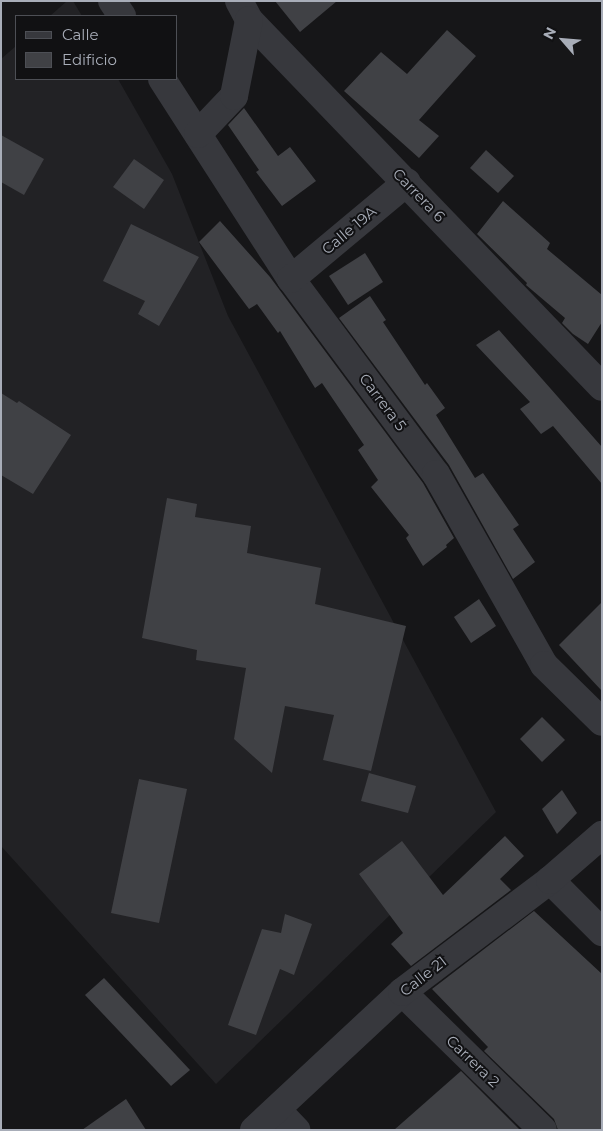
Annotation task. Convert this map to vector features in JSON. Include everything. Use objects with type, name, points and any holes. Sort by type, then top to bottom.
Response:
[{"type":"street","points":[[112,1],[121,15]]},
{"type":"street","points":[[198,134],[234,96],[244,11]]},
{"type":"street","name":"Carrera 6","points":[[244,11],[602,388]]},
{"type":"street","name":"Carrera 5","points":[[163,80],[291,278],[436,474],[544,665],[602,722]]},
{"type":"street","name":"Calle 19A","points":[[291,278],[407,182]]},
{"type":"street","name":"Calle 21","points":[[254,1130],[402,992],[550,880],[602,834]]},
{"type":"street","points":[[550,880],[602,932]]},
{"type":"street","name":"Carrera 2","points":[[402,992],[543,1130]]},
{"type":"street","points":[[277,1110],[296,1130]]},
{"type":"shaded area","points":[[67,1],[73,1],[81,15],[51,15]]},
{"type":"shaded area","points":[[15,47],[15,80],[119,80],[172,174],[228,316],[496,812],[216,1084],[1,846],[1,59]]},
{"type":"building","points":[[275,1],[337,1],[300,32]]},
{"type":"building","points":[[447,30],[476,56],[419,120],[439,136],[419,158],[344,91],[381,52],[407,74]]},
{"type":"building","points":[[244,108],[278,156],[290,147],[316,181],[282,206],[256,172],[259,170],[228,125]]},
{"type":"building","points":[[1,135],[44,159],[24,195],[1,182]]},
{"type":"building","points":[[486,150],[514,176],[498,193],[470,168]]},
{"type":"building","points":[[134,159],[164,180],[144,209],[113,187]]},
{"type":"building","points":[[503,201],[550,243],[547,249],[602,295],[602,322],[588,344],[573,334],[562,323],[565,318],[526,285],[527,283],[477,234]]},
{"type":"building","points":[[220,221],[270,277],[423,483],[454,538],[446,545],[447,547],[423,566],[406,538],[409,535],[371,487],[378,480],[358,450],[364,445],[322,383],[315,388],[280,331],[278,333],[257,304],[249,309],[199,242]]},
{"type":"building","points":[[131,224],[199,257],[159,326],[138,314],[145,301],[103,281]]},
{"type":"building","points":[[365,253],[383,282],[348,305],[329,276]]},
{"type":"building","points":[[370,296],[386,320],[383,322],[425,385],[427,383],[445,408],[436,415],[475,478],[483,473],[519,525],[513,529],[535,562],[513,579],[449,465],[339,318]]},
{"type":"building","points":[[499,330],[602,447],[602,484],[553,426],[541,434],[520,409],[530,402],[476,345]]},
{"type":"building","points":[[1,393],[17,403],[19,401],[71,435],[33,494],[1,475]]},
{"type":"building","points":[[167,498],[197,504],[195,517],[251,526],[247,553],[321,568],[315,604],[406,626],[371,771],[323,760],[334,715],[285,706],[272,773],[234,739],[246,668],[196,660],[197,650],[142,638]]},
{"type":"building","points":[[479,599],[496,626],[471,643],[454,617]]},
{"type":"building","points":[[602,602],[602,691],[559,645]]},
{"type":"building","points":[[542,717],[565,740],[542,762],[520,739]]},
{"type":"building","points":[[369,773],[416,786],[408,813],[361,801]]},
{"type":"building","points":[[139,779],[187,789],[159,923],[111,913]]},
{"type":"building","points":[[562,790],[577,813],[557,834],[542,809]]},
{"type":"building","points":[[505,836],[524,856],[500,879],[511,890],[411,966],[391,944],[403,933],[359,874],[402,841],[443,895]]},
{"type":"building","points":[[534,911],[602,974],[602,1130],[558,1130],[554,1119],[484,1051],[488,1047],[432,989]]},
{"type":"building","points":[[285,914],[312,924],[294,975],[280,969],[256,1035],[228,1025],[262,929],[281,933]]},
{"type":"building","points":[[104,978],[190,1070],[171,1086],[85,995]]},
{"type":"building","points":[[461,1071],[520,1130],[394,1130]]},
{"type":"building","points":[[126,1099],[146,1130],[82,1130]]}]
